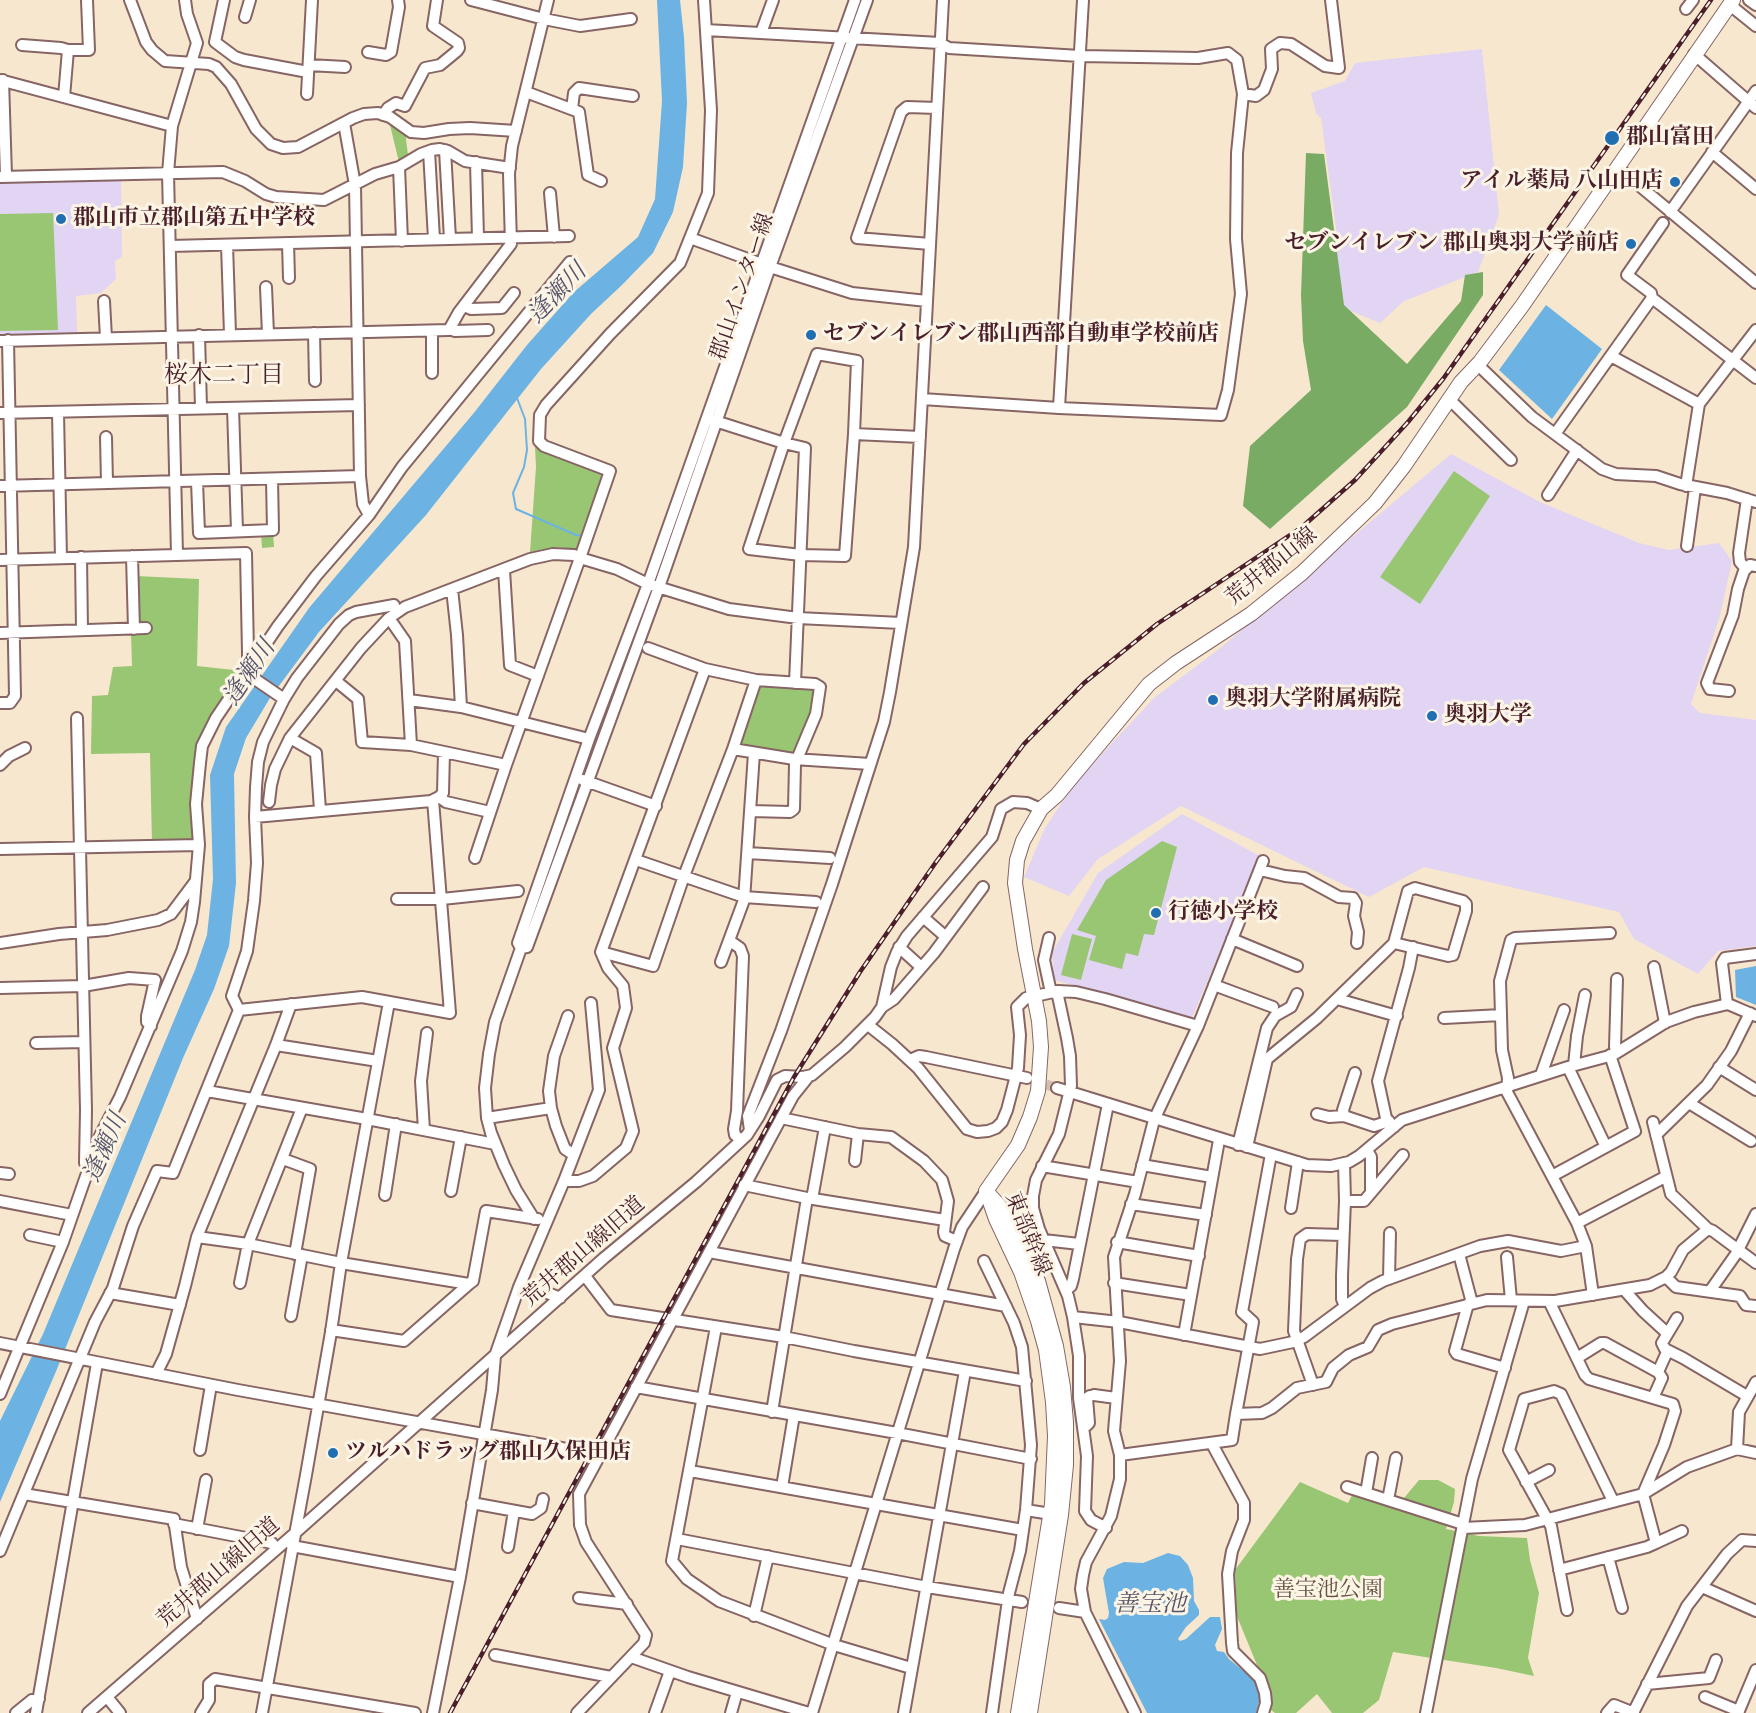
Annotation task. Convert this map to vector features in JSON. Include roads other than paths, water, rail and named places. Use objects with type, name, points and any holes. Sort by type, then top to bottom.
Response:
[{"type":"main road","name":"荒井郡山線","points":[[986,1191],[1018,1145],[1038,1090],[1041,1047],[1035,996],[1024,949],[1015,883],[1017,860],[1023,841],[1041,809],[1057,795],[1149,684],[1176,663],[1251,614],[1302,573],[1375,503],[1404,466],[1449,399],[1522,306],[1732,2]]},
{"type":"main road","name":"東部幹線","points":[[986,1191],[1004,1210],[1038,1281],[1056,1346],[1063,1387],[1066,1465],[1061,1515],[1030,1713]]},
{"type":"main road","name":"東部幹線","points":[[986,1191],[996,1219],[1021,1272],[1046,1350],[1053,1402],[1055,1436],[1051,1514],[1018,1713]]},
{"type":"street","points":[[22,45],[89,50],[87,0]]},
{"type":"street","points":[[130,0],[146,42],[152,50],[165,60],[209,64],[216,67],[224,74],[256,129],[271,144],[283,148],[297,147],[364,114],[378,113],[411,132],[424,133],[448,129],[516,131]]},
{"type":"street","points":[[177,555],[168,173],[172,126],[197,41],[184,0]]},
{"type":"street","points":[[224,0],[215,42],[235,57],[308,68],[345,67]]},
{"type":"street","points":[[245,17],[250,0]]},
{"type":"street","points":[[307,94],[312,0]]},
{"type":"street","points":[[368,52],[386,54],[391,52],[399,7],[398,0]]},
{"type":"street","points":[[383,115],[396,103],[405,106],[425,68],[440,65],[459,48],[458,43],[433,26],[437,0]]},
{"type":"street","points":[[471,0],[580,26],[631,19]]},
{"type":"street","points":[[450,329],[464,306],[510,246],[512,238],[510,168],[516,131],[548,0]]},
{"type":"street","points":[[475,858],[610,471],[544,446],[539,441],[540,415],[546,405],[604,340],[680,262],[708,193],[711,110],[704,0]]},
{"type":"street","points":[[761,33],[773,0]]},
{"type":"street","points":[[766,265],[855,0]]},
{"type":"street","name":"郡山インター線","points":[[521,948],[527,947],[588,782],[659,587],[711,419],[766,265],[867,0]]},
{"type":"street","points":[[750,1130],[748,1120],[752,1107],[781,1031],[888,705],[914,547],[943,0]]},
{"type":"street","points":[[1059,408],[1083,0]]},
{"type":"street","points":[[1243,94],[1256,96],[1264,90],[1272,69],[1271,49],[1280,43],[1291,44],[1325,66],[1340,68],[1331,0]]},
{"type":"street","points":[[1684,0],[1686,9],[1693,0]]},
{"type":"street","points":[[1749,0],[1756,5]]},
{"type":"street","points":[[1732,2],[1756,26]]},
{"type":"street","points":[[706,30],[940,43],[949,48],[1080,56],[1198,58],[1228,53],[1237,60],[1243,94],[1237,153],[1236,239],[1241,294],[1228,390],[1221,415],[922,399]]},
{"type":"street","points":[[64,97],[68,50]]},
{"type":"street","points":[[1694,54],[1752,105]]},
{"type":"street","points":[[172,126],[2,80],[3,177],[224,172],[276,197],[324,200],[378,173],[399,167],[429,151],[445,150],[465,161],[510,168]]},
{"type":"street","points":[[572,110],[574,93],[579,88],[633,96]]},
{"type":"street","points":[[1670,212],[1712,152],[1752,105],[1756,91]]},
{"type":"street","points":[[526,92],[579,112],[582,120],[588,175],[590,178],[601,181]]},
{"type":"street","points":[[930,244],[857,238],[901,112],[908,107],[937,108]]},
{"type":"street","points":[[344,123],[355,185],[360,476],[363,504],[369,515]]},
{"type":"street","points":[[445,150],[450,239]]},
{"type":"street","points":[[429,151],[434,239]]},
{"type":"street","points":[[1712,152],[1756,189]]},
{"type":"street","points":[[476,162],[478,238]]},
{"type":"street","points":[[399,167],[402,241]]},
{"type":"street","points":[[1617,167],[1756,283]]},
{"type":"street","points":[[550,194],[554,237]]},
{"type":"street","points":[[1663,223],[1627,275],[1651,293],[1652,298],[1756,378]]},
{"type":"street","points":[[170,246],[568,237]]},
{"type":"street","points":[[690,238],[852,293],[927,300]]},
{"type":"street","points":[[288,243],[289,278]]},
{"type":"street","points":[[227,244],[230,334]]},
{"type":"street","points":[[0,1394],[63,1242],[100,1136],[120,1097],[176,968],[191,922],[199,845],[196,804],[202,746],[216,718],[316,576],[369,515],[402,467],[570,262]]},
{"type":"street","points":[[266,287],[268,334]]},
{"type":"street","points":[[464,306],[471,309],[502,308],[514,293]]},
{"type":"street","points":[[1555,434],[1652,298]]},
{"type":"street","points":[[104,301],[106,338]]},
{"type":"street","points":[[0,703],[10,703],[15,696],[13,560],[6,485],[4,341],[230,334],[444,331],[450,329],[455,331],[488,330]]},
{"type":"street","points":[[1687,546],[1699,404],[1756,330]]},
{"type":"street","points":[[432,331],[432,373]]},
{"type":"street","points":[[314,333],[315,381]]},
{"type":"street","points":[[199,335],[201,408]]},
{"type":"street","points":[[817,354],[857,361],[845,556],[801,555],[749,549],[784,443],[817,354]]},
{"type":"street","points":[[1611,356],[1699,404]]},
{"type":"street","points":[[1477,364],[1532,417],[1610,472],[1656,476],[1751,501],[1739,553],[1740,562],[1751,567],[1738,589],[1733,615],[1707,683],[1710,689],[1729,691]]},
{"type":"street","points":[[1449,399],[1511,460]]},
{"type":"street","points":[[4,413],[359,405]]},
{"type":"street","points":[[233,408],[237,531]]},
{"type":"street","points":[[58,413],[61,558]]},
{"type":"street","points":[[534,1219],[516,1190],[495,1144],[487,1118],[485,1088],[493,1032],[521,948],[518,943],[589,739],[711,419],[805,448],[795,683]]},
{"type":"street","points":[[854,434],[920,437]]},
{"type":"street","points":[[106,437],[107,483]]},
{"type":"street","points":[[1548,495],[1577,450]]},
{"type":"street","points":[[6,485],[360,476]]},
{"type":"street","points":[[197,481],[199,533],[273,530],[272,479]]},
{"type":"street","points":[[0,560],[246,553],[248,656],[254,663]]},
{"type":"street","points":[[269,802],[275,769],[290,738],[366,642],[389,618],[405,608],[452,588],[530,560],[553,554],[567,554],[617,569],[648,584],[729,609],[798,618],[901,623]]},
{"type":"street","points":[[132,556],[134,629]]},
{"type":"street","points":[[81,557],[82,630]]},
{"type":"street","points":[[504,570],[510,665],[538,676]]},
{"type":"street","points":[[452,588],[461,707]]},
{"type":"street","points":[[0,1551],[94,1322],[110,1293],[133,1226],[157,1171],[173,1173],[239,1010],[232,996],[247,951],[252,915],[257,863],[255,817],[260,754],[274,718],[297,678],[339,624],[349,615],[394,605]]},
{"type":"street","points":[[389,618],[405,641],[411,745]]},
{"type":"street","points":[[0,633],[146,628]]},
{"type":"street","points":[[648,648],[705,669],[756,680],[815,684],[820,688],[816,714],[796,759],[794,809],[790,813],[752,811]]},
{"type":"street","points":[[564,1181],[579,1181],[593,1176],[626,1148],[633,1131],[612,1048],[626,1008],[623,986],[608,968],[601,952],[705,669]]},
{"type":"street","points":[[248,674],[284,699]]},
{"type":"street","points":[[601,952],[652,966],[733,749],[756,680]]},
{"type":"street","points":[[336,681],[358,699],[362,742],[411,745],[506,765]]},
{"type":"street","points":[[409,700],[461,707],[589,739]]},
{"type":"street","points":[[77,718],[85,1163],[88,1168]]},
{"type":"street","points":[[290,738],[316,753],[320,810]]},
{"type":"street","points":[[0,765],[9,756],[25,748]]},
{"type":"street","points":[[733,749],[796,759],[870,764]]},
{"type":"street","points":[[436,799],[443,793],[444,752]]},
{"type":"street","points":[[721,962],[744,897],[752,811],[754,753]]},
{"type":"street","points":[[576,778],[656,806]]},
{"type":"street","points":[[255,817],[436,799],[490,812]]},
{"type":"street","points":[[239,1010],[362,998],[450,1013],[436,799]]},
{"type":"street","points":[[882,1007],[891,967],[899,947],[978,856],[992,837],[1001,809],[1013,802],[1027,803],[1041,809]]},
{"type":"street","points":[[0,849],[199,845]]},
{"type":"street","points":[[748,852],[830,858]]},
{"type":"street","points":[[636,860],[744,897],[816,902]]},
{"type":"street","points":[[1135,1713],[1085,1612],[1082,1589],[1083,1575],[1090,1555],[1106,1528],[1115,1506],[1120,1479],[1120,1455],[1114,1431],[1120,1361],[1119,1323],[1114,1282],[1114,1257],[1117,1242],[1138,1182],[1154,1120],[1198,1026],[1262,865],[1304,878],[1335,895],[1353,898],[1356,903],[1354,916],[1358,932],[1357,943]]},
{"type":"street","points":[[0,943],[123,928],[167,917],[195,882]]},
{"type":"street","points":[[577,1713],[644,1643],[646,1635],[586,1542],[580,1525],[579,1494],[793,1096],[809,1076],[827,1063],[868,1025],[882,1007],[894,999],[946,937],[983,886]]},
{"type":"street","points":[[1243,1146],[1268,1059],[1317,1018],[1394,943],[1409,891],[1415,888],[1465,902],[1466,911],[1453,955],[1448,956],[1394,943]]},
{"type":"street","points":[[397,899],[442,899],[518,891]]},
{"type":"street","points":[[923,917],[946,937]]},
{"type":"street","points":[[1593,1295],[1586,1246],[1577,1223],[1507,1092],[1500,981],[1511,940],[1519,936],[1610,933]]},
{"type":"street","points":[[1049,938],[1044,955],[1050,988],[1058,996],[1069,1048],[1071,1077],[1070,1092],[1059,1134],[1036,1180],[1033,1200],[1035,1217],[1066,1290],[1073,1317],[1079,1356],[1078,1385],[1087,1456],[1086,1511],[1091,1520],[1106,1528]]},
{"type":"street","points":[[1232,939],[1297,966]]},
{"type":"street","points":[[730,941],[740,948],[743,956],[737,1111],[734,1129],[735,1135],[741,1140]]},
{"type":"street","points":[[899,947],[921,968]]},
{"type":"street","points":[[1392,1124],[1386,1118],[1378,1081],[1397,1016],[1413,947]]},
{"type":"street","points":[[1727,1004],[1722,963],[1725,958],[1756,954]]},
{"type":"street","points":[[1654,967],[1665,1023]]},
{"type":"street","points":[[0,988],[83,986],[129,978],[155,980],[147,1016],[147,1022],[151,1026]]},
{"type":"street","points":[[1552,1176],[1635,1131],[1613,1054],[1617,979]]},
{"type":"street","points":[[1214,985],[1272,1007]]},
{"type":"street","points":[[868,1025],[910,1060],[967,1130],[977,1132],[988,1131],[999,1126],[1022,1077],[1017,1007],[1026,998],[1065,991],[1084,994],[1198,1026]]},
{"type":"street","points":[[1243,1146],[1267,1028],[1275,1016],[1289,1010],[1298,994]]},
{"type":"street","points":[[1585,995],[1571,1066],[1606,1147]]},
{"type":"street","points":[[1337,999],[1397,1016]]},
{"type":"street","points":[[262,1713],[389,1002]]},
{"type":"street","points":[[433,1713],[460,1577],[492,1390],[495,1356],[519,1287],[564,1181],[599,1090],[591,1003]]},
{"type":"street","points":[[156,1374],[165,1354],[180,1305],[197,1237],[291,1004]]},
{"type":"street","points":[[1317,1114],[1329,1117],[1344,1116],[1374,1126],[1392,1124],[1613,1054],[1665,1023],[1694,1012],[1727,1004],[1753,1015],[1705,1088],[1656,1135]]},
{"type":"street","points":[[1541,1075],[1564,1010]]},
{"type":"street","points":[[1444,1018],[1501,1015]]},
{"type":"street","points":[[568,1016],[551,1068],[549,1091],[551,1108],[565,1149],[574,1155]]},
{"type":"street","points":[[423,1130],[421,1082],[427,1032]]},
{"type":"street","points":[[36,1043],[84,1042]]},
{"type":"street","points":[[276,1045],[378,1061]]},
{"type":"street","points":[[910,1060],[919,1056],[1022,1077]]},
{"type":"street","points":[[1719,1067],[1756,1089]]},
{"type":"street","points":[[1344,1116],[1342,1110],[1355,1073]]},
{"type":"street","name":"荒井郡山線旧道","points":[[88,1713],[585,1276],[696,1182],[750,1130],[777,1080],[785,1076],[809,1076]]},
{"type":"street","points":[[1057,1088],[1219,1140],[1318,1166],[1344,1163],[1359,1156],[1392,1124]]},
{"type":"street","points":[[207,1091],[495,1144]]},
{"type":"street","points":[[1689,1103],[1751,1141]]},
{"type":"street","points":[[1066,1290],[1072,1284],[1108,1104]]},
{"type":"street","points":[[240,1283],[248,1244],[302,1108]]},
{"type":"street","points":[[487,1118],[551,1108]]},
{"type":"street","points":[[782,1118],[858,1134],[891,1137],[924,1161],[944,1182],[948,1202],[944,1234],[957,1241]]},
{"type":"street","points":[[1653,1122],[1665,1177],[1672,1197],[1708,1229],[1756,1263]]},
{"type":"street","points":[[385,1196],[396,1125]]},
{"type":"street","points":[[772,1412],[795,1269],[825,1127]]},
{"type":"street","points":[[855,1161],[858,1134]]},
{"type":"street","points":[[451,1191],[461,1137]]},
{"type":"street","points":[[1184,1335],[1219,1140]]},
{"type":"street","points":[[1367,1150],[1371,1157],[1371,1192]]},
{"type":"street","points":[[1120,1455],[1232,1440],[1253,1322],[1242,1312],[1271,1154]]},
{"type":"street","points":[[1345,1201],[1364,1201],[1403,1155]]},
{"type":"street","points":[[283,1159],[310,1169],[291,1316]]},
{"type":"street","points":[[1291,1208],[1298,1162]]},
{"type":"street","points":[[1344,1163],[1342,1299],[1345,1306]]},
{"type":"street","points":[[1142,1165],[1212,1177]]},
{"type":"street","points":[[1042,1167],[1138,1182]]},
{"type":"street","points":[[1577,1223],[1665,1177]]},
{"type":"street","points":[[744,1185],[945,1220]]},
{"type":"street","points":[[631,1657],[810,1713],[834,1645],[957,1241],[972,1210],[986,1191]]},
{"type":"street","points":[[0,1201],[72,1215]]},
{"type":"street","points":[[1131,1204],[1206,1215]]},
{"type":"street","points":[[332,1330],[404,1341],[473,1281],[486,1212],[546,1221]]},
{"type":"street","points":[[1710,1292],[1738,1249],[1756,1214]]},
{"type":"street","points":[[1236,1414],[1255,1414],[1268,1410],[1297,1388],[1326,1382],[1333,1368],[1347,1356],[1368,1347],[1378,1330],[1392,1324],[1492,1300],[1549,1301],[1655,1284],[1671,1272],[1683,1250],[1708,1229]]},
{"type":"street","points":[[1389,1279],[1390,1233]]},
{"type":"street","points":[[1313,1385],[1297,1340],[1295,1319],[1300,1239],[1307,1234],[1343,1235]]},
{"type":"street","points":[[30,1235],[63,1242]]},
{"type":"street","points":[[197,1237],[470,1284]]},
{"type":"street","points":[[1044,1240],[1079,1245]]},
{"type":"street","points":[[1073,1317],[1119,1323],[1260,1349],[1297,1340],[1373,1286],[1480,1246],[1508,1241],[1561,1251],[1586,1246]]},
{"type":"street","points":[[1117,1242],[1198,1256]]},
{"type":"street","points":[[709,1252],[1006,1306]]},
{"type":"street","points":[[1460,1254],[1470,1304],[1455,1351],[1457,1354],[1505,1368]]},
{"type":"street","points":[[1507,1257],[1511,1300]]},
{"type":"street","points":[[984,1261],[1006,1306],[1022,1347],[1031,1459],[1023,1530],[1008,1599],[992,1713]]},
{"type":"street","points":[[585,1276],[611,1310],[784,1337],[965,1371],[1026,1380]]},
{"type":"street","points":[[1666,1277],[1676,1287],[1740,1296],[1746,1305],[1756,1306]]},
{"type":"street","points":[[1114,1282],[1191,1295]]},
{"type":"street","points":[[519,1287],[538,1289],[560,1298]]},
{"type":"street","points":[[1626,1289],[1643,1311],[1667,1333]]},
{"type":"street","points":[[110,1293],[180,1305]]},
{"type":"street","points":[[1426,1713],[1472,1479],[1524,1300]]},
{"type":"street","points":[[1549,1301],[1589,1379],[1673,1404],[1675,1411],[1664,1445],[1643,1494],[1656,1543]]},
{"type":"street","points":[[1677,1318],[1662,1343],[1667,1352],[1683,1358],[1747,1396]]},
{"type":"street","points":[[716,1327],[672,1561],[687,1579],[719,1601],[834,1645],[911,1668]]},
{"type":"street","points":[[0,1343],[211,1385],[578,1451]]},
{"type":"street","points":[[1577,1358],[1601,1343],[1605,1343],[1658,1372],[1662,1378],[1653,1398]]},
{"type":"street","points":[[1658,1372],[1667,1352]]},
{"type":"street","points":[[36,1713],[97,1363]]},
{"type":"street","points":[[903,1713],[965,1371]]},
{"type":"street","points":[[1746,1451],[1739,1412],[1756,1382]]},
{"type":"street","points":[[200,1450],[211,1385]]},
{"type":"street","points":[[1063,1387],[1078,1385]]},
{"type":"street","points":[[636,1387],[1031,1459]]},
{"type":"street","points":[[1567,1610],[1548,1518],[1509,1448],[1526,1398],[1556,1391],[1561,1394],[1613,1501]]},
{"type":"street","points":[[1083,1428],[1089,1423],[1087,1398],[1092,1396],[1116,1398]]},
{"type":"street","points":[[782,1486],[794,1415]]},
{"type":"street","points":[[1212,1444],[1244,1503],[1244,1520],[1232,1551],[1228,1574],[1232,1643],[1233,1651],[1260,1678],[1266,1703],[1263,1713]]},
{"type":"street","points":[[1347,1487],[1463,1526],[1520,1526],[1643,1494],[1687,1467],[1746,1451],[1756,1444]]},
{"type":"street","points":[[1366,1493],[1372,1458]]},
{"type":"street","points":[[1388,1500],[1396,1458]]},
{"type":"street","points":[[1526,1482],[1549,1470]]},
{"type":"street","points":[[690,1471],[1023,1530]]},
{"type":"street","points":[[197,1529],[206,1480]]},
{"type":"street","points":[[24,1494],[174,1519],[181,1567],[196,1619]]},
{"type":"street","points":[[472,1503],[532,1514],[541,1508],[543,1499]]},
{"type":"street","points":[[1026,1510],[1051,1514]]},
{"type":"street","points":[[508,1547],[514,1511]]},
{"type":"street","points":[[174,1524],[272,1543],[276,1550]]},
{"type":"street","points":[[1559,1570],[1656,1543],[1682,1531]]},
{"type":"street","points":[[677,1539],[927,1587],[1022,1602]]},
{"type":"street","points":[[1607,1713],[1614,1705],[1634,1713],[1687,1606],[1727,1554],[1742,1540],[1756,1541]]},
{"type":"street","points":[[292,1546],[460,1577]]},
{"type":"street","points":[[754,1616],[768,1556]]},
{"type":"street","points":[[1608,1557],[1622,1608]]},
{"type":"street","points":[[1702,1587],[1756,1611]]},
{"type":"street","points":[[579,1598],[627,1604]]},
{"type":"street","points":[[1059,1608],[1085,1612]]},
{"type":"street","points":[[495,1655],[611,1677]]},
{"type":"street","points":[[1647,1684],[1709,1678],[1716,1660]]},
{"type":"street","points":[[1706,1697],[1738,1712],[1756,1670]]},
{"type":"street","points":[[655,1713],[670,1671]]},
{"type":"street","points":[[201,1713],[209,1700],[209,1684],[214,1679],[415,1713]]},
{"type":"street","points":[[731,1713],[737,1692]]},
{"type":"street","points":[[107,1697],[120,1713]]},
{"type":"street","points":[[16,1713],[32,1700],[39,1699]]},
{"type":"water","points":[[657,0],[680,0],[684,37],[687,103],[683,167],[673,212],[653,253],[591,314],[541,369],[426,515],[319,632],[270,698],[246,738],[234,774],[236,883],[229,946],[214,989],[183,1058],[57,1369],[0,1502],[0,1421],[43,1334],[195,970],[207,935],[213,879],[210,775],[226,727],[309,608],[473,414],[527,345],[574,292],[638,237],[655,199],[662,101]]},
{"type":"water","points":[[1546,305],[1602,349],[1552,419],[1499,370]]},
{"type":"water","points":[[1756,966],[1756,1005],[1736,997],[1735,970]]},
{"type":"water","name":"善宝池","points":[[1168,1553],[1180,1556],[1188,1565],[1193,1578],[1194,1601],[1199,1610],[1199,1615],[1186,1627],[1178,1639],[1180,1641],[1186,1639],[1210,1617],[1220,1617],[1222,1629],[1215,1645],[1217,1651],[1224,1652],[1229,1659],[1258,1683],[1260,1698],[1256,1713],[1147,1713],[1099,1619],[1105,1620],[1109,1613],[1103,1578],[1107,1569],[1124,1562],[1143,1563]]},
{"type":"waterway","points":[[517,398],[525,419],[527,450],[524,467],[513,493],[516,509],[576,535],[585,536]]},
{"type":"tunnel","points":[[1032,1080],[1057,1088]]},
{"type":"railway","points":[[450,1713],[794,1077],[860,972],[936,862],[1024,744],[1084,683],[1157,624],[1302,527],[1355,480],[1408,422],[1443,379],[1711,0]]},
{"type":"place","name":"郡山富田","points":[[1612,138]]},
{"type":"place","name":"アイル薬局 八山田店","points":[[1675,182]]},
{"type":"place","name":"郡山市立郡山第五中学校","points":[[61,219]]},
{"type":"place","name":"セブンイレブン 郡山奥羽大学前店","points":[[1631,244]]},
{"type":"place","name":"セブンイレブン郡山西部自動車学校前店","points":[[811,335]]},
{"type":"place","name":"奥羽大学附属病院","points":[[1213,700]]},
{"type":"place","name":"奥羽大学","points":[[1432,716]]},
{"type":"place","name":"行徳小学校","points":[[1156,913]]},
{"type":"place","name":"ツルハドラッグ郡山久保田店","points":[[333,1453]]},
{"type":"district","name":"桜木二丁目","points":[[224,376]]},
{"type":"water label","name":"逢瀬川","points":[[558,294]]},
{"type":"water label","name":"逢瀬川","points":[[250,673]]},
{"type":"water label","name":"逢瀬川","points":[[106,1148]]},
{"type":"park label","name":"善宝池公園","points":[[1328,1591]]}]
